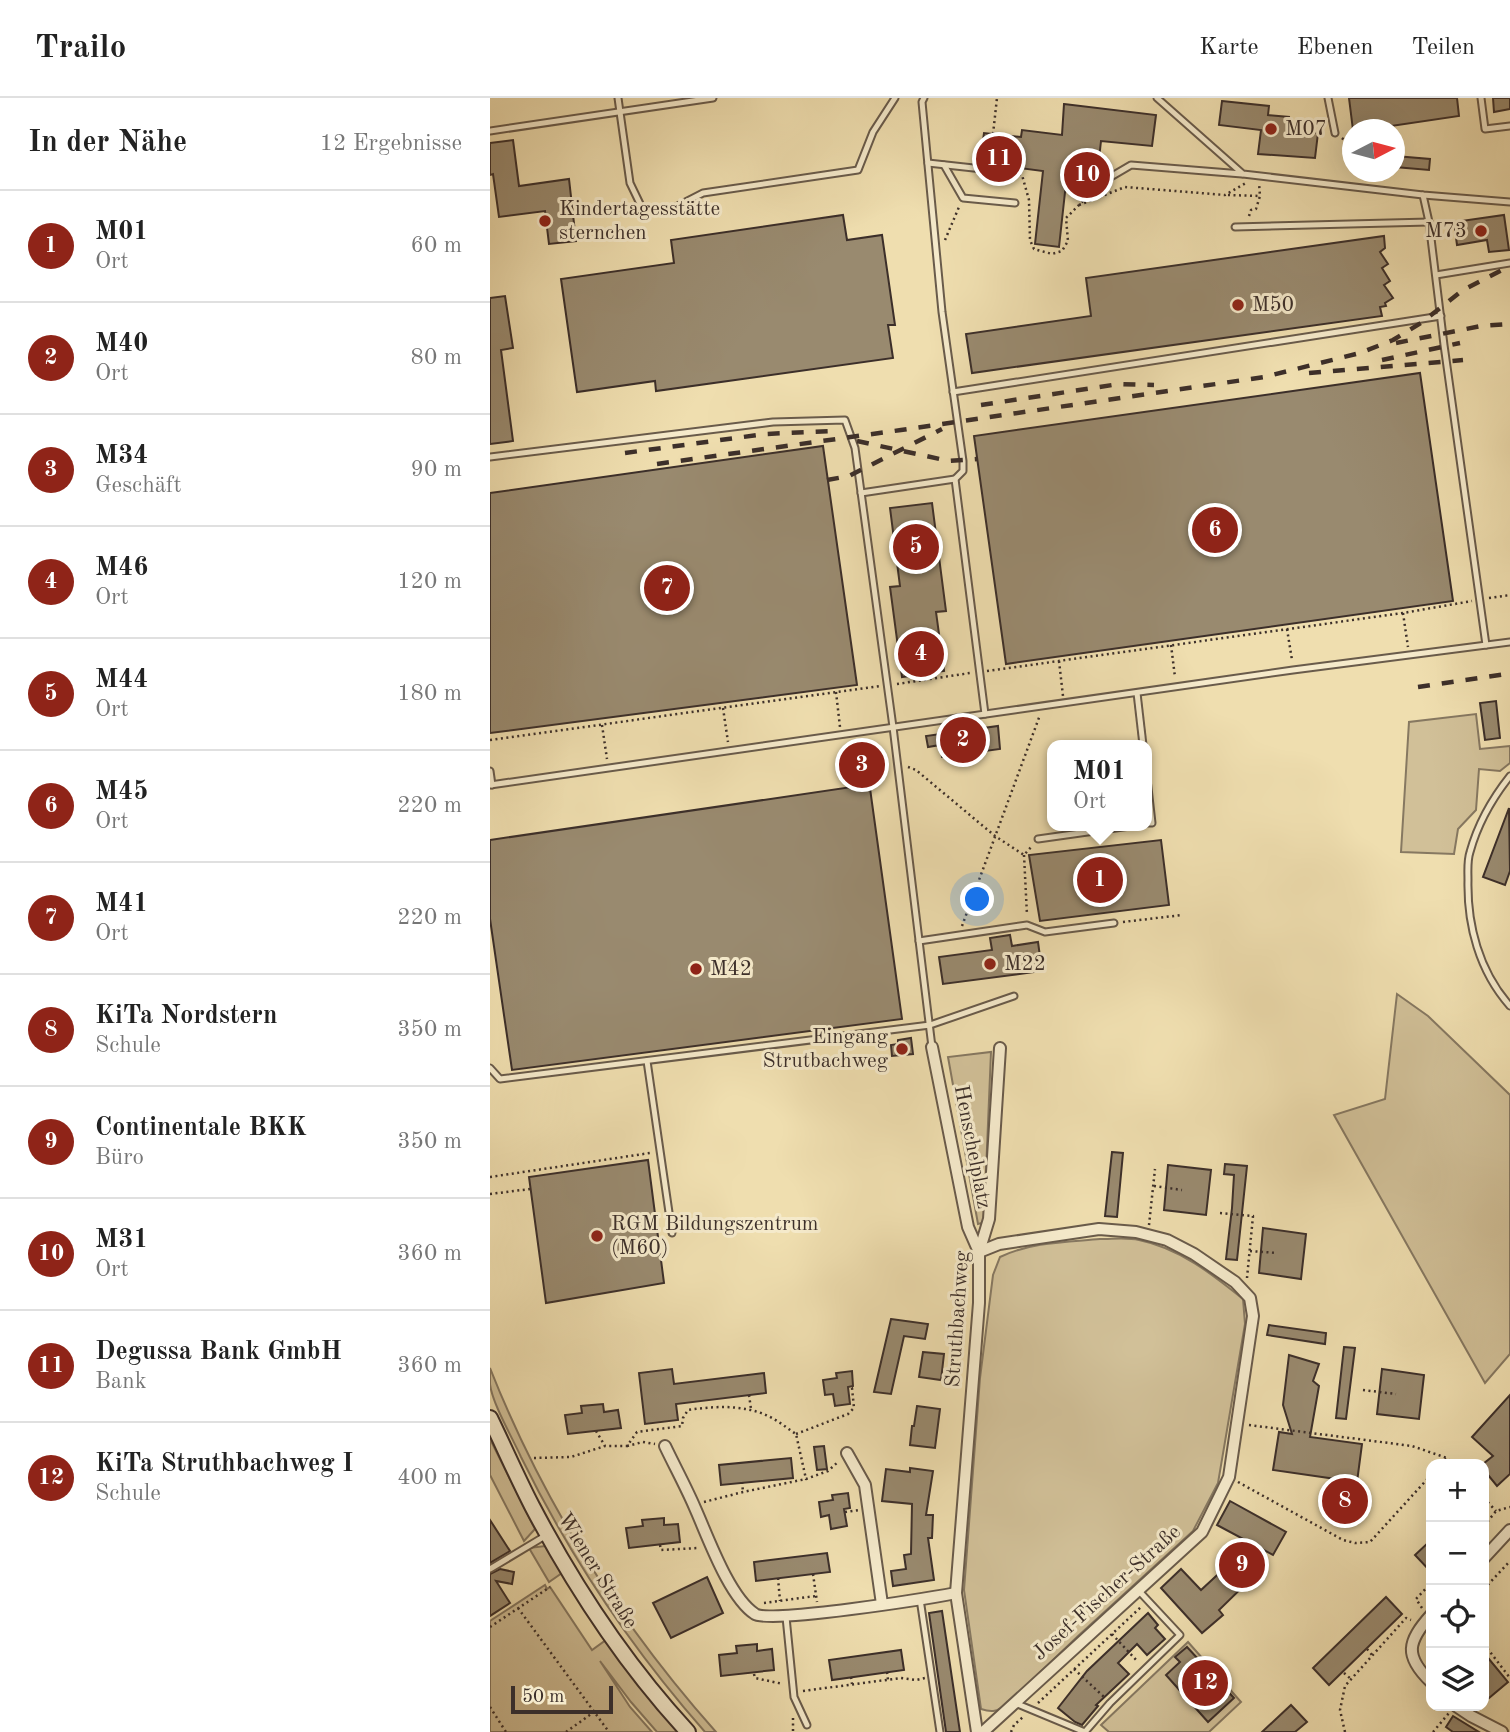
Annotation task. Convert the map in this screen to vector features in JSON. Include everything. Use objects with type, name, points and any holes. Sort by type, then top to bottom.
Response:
[{"type":"main road","name":"Wiener Straße","points":[[490,1418],[532,1505],[566,1567],[620,1647],[669,1712],[688,1732]]},
{"type":"street","name":"Henschelplatz","points":[[932,1047],[968,1227],[979,1252]]},
{"type":"street","name":"Struthbachweg","points":[[977,1732],[956,1593],[979,1303],[979,1252],[989,1219],[1000,1048]]},
{"type":"street","points":[[979,1252],[999,1244],[1099,1229],[1136,1232],[1167,1240],[1194,1254],[1235,1282],[1246,1293]]},
{"type":"street","name":"Josef-Fischer-Straße","points":[[983,1732],[1202,1532],[1229,1477],[1253,1316],[1250,1298],[1246,1293]]},
{"type":"street","points":[[665,1446],[726,1576],[748,1608],[758,1616],[786,1617],[956,1593]]},
{"type":"street","points":[[848,1453],[864,1485],[882,1604]]},
{"type":"street","points":[[1489,1553],[1510,1530]]},
{"type":"street","points":[[1426,1615],[1413,1639],[1410,1652],[1426,1678]]},
{"type":"street","points":[[1464,1711],[1502,1732],[1510,1725]]},
{"type":"lane","points":[[618,98],[630,183],[643,211],[666,212],[703,193],[858,170],[873,132],[895,98]]},
{"type":"lane","points":[[490,131],[713,98]]},
{"type":"lane","points":[[861,493],[955,479],[963,471],[937,259],[922,102],[924,98]]},
{"type":"lane","points":[[1157,98],[1243,174]]},
{"type":"lane","points":[[1328,98],[1335,133]]},
{"type":"lane","points":[[1481,98],[1485,129],[1509,127]]},
{"type":"lane","points":[[928,163],[1010,172]]},
{"type":"lane","points":[[944,165],[963,198],[1015,203]]},
{"type":"lane","points":[[1102,182],[1131,165],[1510,202]]},
{"type":"lane","points":[[1423,195],[1429,222],[1486,645]]},
{"type":"lane","points":[[1235,227],[1429,222]]},
{"type":"lane","points":[[1436,275],[1510,263]]},
{"type":"lane","points":[[953,392],[1441,316]]},
{"type":"lane","points":[[490,457],[774,422],[845,420],[855,448],[894,727],[932,1047]]},
{"type":"lane","points":[[955,479],[985,714]]},
{"type":"lane","points":[[490,771],[491,785],[1293,670],[1510,642]]},
{"type":"lane","points":[[1137,693],[1142,740]]},
{"type":"lane","points":[[1510,776],[1493,798],[1479,826],[1469,855],[1468,889],[1469,921],[1480,958],[1499,993],[1510,1006]]},
{"type":"lane","points":[[1038,839],[1095,831]]},
{"type":"lane","points":[[919,942],[1027,925],[1045,932],[1114,923]]},
{"type":"lane","points":[[490,1068],[500,1079],[930,1026],[1014,996]]},
{"type":"lane","points":[[647,1060],[671,1233]]},
{"type":"lane","points":[[490,1569],[548,1534]]},
{"type":"lane","points":[[1015,1703],[1085,1732],[1110,1703],[1180,1635],[1138,1590]]},
{"type":"lane","points":[[920,1599],[940,1732]]},
{"type":"lane","points":[[786,1617],[794,1697],[807,1726]]},
{"type":"path","points":[[993,134],[998,98]]},
{"type":"path","points":[[1335,133],[1342,139]]},
{"type":"path","points":[[1010,172],[1022,175],[1029,200],[1030,240],[1034,249],[1052,254],[1062,251],[1068,241],[1066,218],[1102,182]]},
{"type":"path","points":[[1225,195],[1258,176],[1260,196],[1256,209],[1249,214],[1251,227]]},
{"type":"path","points":[[1079,205],[1125,187],[1260,196]]},
{"type":"path","points":[[937,259],[963,198]]},
{"type":"path","points":[[490,740],[1403,613],[1510,595]]},
{"type":"path","points":[[1403,613],[1410,655]]},
{"type":"path","points":[[1287,629],[1293,670]]},
{"type":"path","points":[[1171,645],[1176,687]]},
{"type":"path","points":[[1059,661],[1065,703]]},
{"type":"path","points":[[836,692],[841,735]]},
{"type":"path","points":[[958,935],[1044,706]]},
{"type":"path","points":[[723,708],[730,751]]},
{"type":"path","points":[[602,725],[608,768]]},
{"type":"path","points":[[898,764],[916,770],[995,836],[1024,855]]},
{"type":"path","points":[[1027,925],[1024,855],[1038,839]]},
{"type":"path","points":[[1114,923],[1182,915]]},
{"type":"path","points":[[490,1177],[660,1152]]},
{"type":"path","points":[[1148,1235],[1155,1169]]},
{"type":"path","points":[[1153,1186],[1182,1190]]},
{"type":"path","points":[[490,1194],[530,1189]]},
{"type":"path","points":[[1220,1213],[1253,1216],[1246,1293]]},
{"type":"path","points":[[1250,1251],[1277,1253]]},
{"type":"path","points":[[796,1434],[848,1414],[854,1408],[852,1388],[848,1388]]},
{"type":"path","points":[[1363,1390],[1396,1394]]},
{"type":"path","points":[[749,1395],[751,1409]]},
{"type":"path","points":[[713,1400],[714,1406]]},
{"type":"path","points":[[627,1446],[637,1432],[682,1426],[682,1418],[688,1410],[714,1406],[751,1409],[773,1418],[796,1434],[806,1479]]},
{"type":"path","points":[[1236,1423],[1412,1446],[1447,1458]]},
{"type":"path","points":[[596,1430],[605,1446]]},
{"type":"path","points":[[534,1458],[571,1457],[605,1446],[627,1446],[643,1442],[665,1446]]},
{"type":"path","points":[[694,1506],[712,1499],[806,1479],[828,1471],[848,1453]]},
{"type":"path","points":[[1229,1477],[1343,1540],[1355,1543],[1370,1542],[1426,1480]]},
{"type":"path","points":[[776,1479],[777,1485]]},
{"type":"path","points":[[742,1482],[743,1492]]},
{"type":"path","points":[[1489,1503],[1496,1511]]},
{"type":"path","points":[[1487,1522],[1496,1511],[1510,1507]]},
{"type":"path","points":[[660,1545],[661,1550],[713,1547]]},
{"type":"path","points":[[1488,1585],[1510,1561]]},
{"type":"path","points":[[813,1574],[819,1613]]},
{"type":"path","points":[[778,1578],[780,1601]]},
{"type":"path","points":[[490,1627],[550,1587]]},
{"type":"path","points":[[1426,1588],[1416,1599],[1426,1612]]},
{"type":"path","points":[[748,1608],[752,1605],[817,1596]]},
{"type":"path","points":[[518,1608],[609,1732]]},
{"type":"path","points":[[1345,1732],[1340,1710],[1345,1686],[1406,1618],[1414,1621]]},
{"type":"path","points":[[1389,1628],[1393,1632]]},
{"type":"path","points":[[1112,1634],[1145,1670]]},
{"type":"path","points":[[1487,1648],[1509,1675]]},
{"type":"path","points":[[1367,1649],[1372,1655]]},
{"type":"path","points":[[1074,1668],[1110,1703]]},
{"type":"path","points":[[887,1672],[888,1680]]},
{"type":"path","points":[[1345,1673],[1351,1679]]},
{"type":"path","points":[[754,1674],[755,1678],[793,1687]]},
{"type":"path","points":[[851,1677],[852,1684]]},
{"type":"path","points":[[803,1691],[901,1678],[916,1680],[931,1677]]},
{"type":"path","points":[[490,1707],[506,1732]]},
{"type":"path","points":[[1433,1732],[1452,1711]]},
{"type":"path","points":[[566,1732],[594,1712]]},
{"type":"shaded area","points":[[1476,714],[1480,749],[1510,746],[1510,763],[1500,771],[1479,769],[1476,810],[1458,829],[1454,854],[1401,852],[1409,722]]},
{"type":"shaded area","points":[[1397,994],[1428,1016],[1510,1095],[1510,1354],[1485,1383],[1334,1115],[1385,1099]]},
{"type":"shaded area","points":[[991,1052],[984,1219],[978,1224],[948,1057]]},
{"type":"shaded area","points":[[1134,1239],[1168,1249],[1207,1271],[1243,1299],[1245,1324],[1218,1483],[1193,1531],[1006,1705],[995,1711],[985,1710],[981,1709],[964,1590],[980,1378],[993,1275],[1000,1257],[1012,1252],[1049,1243]]},
{"type":"shaded area","points":[[490,1368],[534,1466],[587,1560],[648,1648],[716,1732],[705,1732],[652,1668],[582,1566],[540,1494],[503,1421],[490,1384]]},
{"type":"shaded area","points":[[490,1439],[535,1529],[524,1541],[490,1475]]},
{"type":"shaded area","points":[[545,1546],[562,1573],[549,1582],[529,1548]]},
{"type":"shaded area","points":[[545,1585],[547,1589],[550,1587],[592,1650],[606,1640],[678,1732],[657,1732],[600,1661],[630,1707],[652,1732],[490,1732],[490,1621]]},
{"type":"shaded area","points":[[1188,1642],[1241,1702],[1209,1732],[1109,1732],[1101,1725]]},
{"type":"building","points":[[1349,98],[1457,98],[1459,116],[1405,124],[1405,119],[1352,119]]},
{"type":"building","points":[[1493,98],[1510,98],[1510,109],[1494,112]]},
{"type":"building","name":"M07","points":[[1222,101],[1269,106],[1268,115],[1289,117],[1288,127],[1291,130],[1318,133],[1315,158],[1258,154],[1261,130],[1219,125]]},
{"type":"building","points":[[1064,104],[1156,115],[1152,146],[1101,141],[1097,177],[1067,174],[1059,247],[1035,244],[1043,171],[980,163],[984,133],[1021,137],[1022,130],[1062,135]]},
{"type":"building","points":[[513,140],[519,186],[569,179],[576,241],[549,244],[545,211],[499,217],[493,174],[490,175],[490,143]]},
{"type":"building","points":[[1405,157],[1430,159],[1429,170],[1405,168]]},
{"type":"building","points":[[843,215],[847,240],[882,235],[895,325],[888,325],[893,358],[656,391],[655,381],[577,392],[561,279],[674,263],[671,240]]},
{"type":"building","name":"M73","points":[[1504,215],[1509,250],[1489,252],[1487,240],[1457,245],[1454,222]]},
{"type":"building","name":"M50","points":[[1384,236],[1385,248],[1380,252],[1388,264],[1382,268],[1390,281],[1384,285],[1393,298],[1385,303],[1386,306],[1380,307],[1382,316],[972,373],[966,334],[1091,316],[1086,278]]},
{"type":"building","points":[[505,296],[513,348],[501,350],[513,441],[490,444],[490,298]]},
{"type":"building","points":[[1420,373],[1453,601],[1006,664],[974,436]]},
{"type":"building","points":[[823,446],[857,685],[490,733],[490,493]]},
{"type":"building","points":[[932,503],[946,611],[936,612],[944,671],[902,677],[890,587],[900,586],[890,508]]},
{"type":"building","points":[[1496,701],[1500,738],[1485,740],[1480,703]]},
{"type":"building","points":[[998,726],[1000,749],[942,757],[940,745],[928,747],[926,736]]},
{"type":"building","name":"M42","points":[[872,754],[875,773],[868,774],[902,1019],[512,1070],[490,919],[490,840],[852,787],[849,757]]},
{"type":"building","points":[[1509,808],[1510,871],[1505,885],[1483,877]]},
{"type":"building","points":[[1161,840],[1169,905],[1040,921],[1029,855]]},
{"type":"building","name":"M22","points":[[1010,935],[1012,946],[1038,942],[1042,971],[943,984],[939,957],[992,950],[990,938]]},
{"type":"building","name":"Eingang Strutbachweg","points":[[911,1038],[913,1054],[892,1056],[891,1045],[898,1044],[898,1040]]},
{"type":"building","points":[[1112,1152],[1123,1153],[1117,1217],[1105,1216]]},
{"type":"building","name":"RGM Bildungszentrum (M60)","points":[[648,1160],[664,1283],[546,1303],[529,1177]]},
{"type":"building","points":[[1225,1164],[1247,1166],[1237,1260],[1226,1259],[1234,1175],[1224,1174]]},
{"type":"building","points":[[1168,1165],[1211,1170],[1206,1215],[1164,1210]]},
{"type":"building","points":[[1263,1228],[1306,1234],[1301,1279],[1259,1273]]},
{"type":"building","points":[[891,1319],[928,1324],[925,1339],[904,1336],[891,1394],[874,1392]]},
{"type":"building","points":[[1269,1325],[1326,1333],[1325,1344],[1267,1335]]},
{"type":"building","points":[[1344,1347],[1355,1348],[1346,1419],[1336,1418]]},
{"type":"building","points":[[923,1352],[944,1354],[941,1380],[919,1377]]},
{"type":"building","points":[[1289,1355],[1319,1364],[1313,1381],[1319,1386],[1310,1437],[1362,1444],[1357,1482],[1273,1470],[1279,1432],[1292,1434],[1283,1405]]},
{"type":"building","points":[[672,1369],[674,1384],[764,1373],[766,1393],[676,1404],[678,1420],[645,1424],[639,1373]]},
{"type":"building","points":[[1382,1369],[1424,1375],[1419,1419],[1377,1414]]},
{"type":"building","points":[[852,1371],[853,1386],[848,1387],[850,1404],[835,1406],[833,1394],[825,1395],[823,1380],[837,1378],[836,1373]]},
{"type":"building","points":[[1510,1395],[1510,1474],[1497,1486],[1489,1476],[1489,1459],[1493,1456],[1472,1437]]},
{"type":"building","points":[[603,1404],[604,1412],[618,1410],[621,1428],[568,1434],[565,1415],[582,1413],[581,1406]]},
{"type":"building","points":[[917,1406],[940,1409],[935,1448],[910,1445]]},
{"type":"building","points":[[824,1446],[827,1469],[817,1470],[814,1447]]},
{"type":"building","points":[[791,1458],[793,1478],[721,1485],[719,1465]]},
{"type":"building","points":[[910,1468],[933,1471],[926,1515],[933,1515],[932,1538],[928,1538],[934,1580],[893,1586],[891,1571],[906,1569],[904,1555],[911,1554],[912,1504],[882,1501],[886,1469],[910,1472]]},
{"type":"building","points":[[848,1493],[850,1508],[844,1509],[847,1526],[831,1529],[829,1515],[821,1517],[819,1502],[833,1500],[832,1495]]},
{"type":"building","points":[[1230,1501],[1286,1532],[1273,1555],[1217,1525]]},
{"type":"building","points":[[664,1518],[664,1525],[678,1524],[680,1542],[629,1548],[626,1528],[643,1526],[642,1520]]},
{"type":"building","points":[[490,1520],[510,1551],[490,1563]]},
{"type":"building","points":[[1426,1545],[1426,1567],[1415,1555]]},
{"type":"building","points":[[1242,1552],[1261,1569],[1219,1610],[1223,1615],[1202,1633],[1161,1588],[1181,1569],[1201,1590]]},
{"type":"building","points":[[827,1553],[830,1572],[756,1581],[754,1562]]},
{"type":"building","points":[[500,1569],[514,1572],[512,1584],[496,1581],[510,1603],[490,1616],[490,1574]]},
{"type":"building","points":[[707,1577],[723,1613],[671,1638],[653,1603]]},
{"type":"building","points":[[1386,1597],[1402,1614],[1329,1685],[1313,1668]]},
{"type":"building","points":[[942,1611],[960,1732],[946,1732],[929,1613]]},
{"type":"building","points":[[1148,1613],[1158,1625],[1155,1628],[1165,1639],[1147,1655],[1137,1644],[1118,1663],[1129,1674],[1096,1705],[1098,1706],[1082,1725],[1075,1722],[1058,1708],[1087,1671]]},
{"type":"building","points":[[757,1644],[757,1651],[772,1649],[774,1670],[721,1676],[719,1655],[737,1653],[736,1646]]},
{"type":"building","points":[[1187,1647],[1234,1698],[1208,1722],[1166,1675],[1180,1662],[1175,1657]]},
{"type":"building","points":[[901,1650],[904,1670],[832,1680],[829,1660]]},
{"type":"building","points":[[1489,1659],[1508,1682],[1489,1698]]},
{"type":"building","points":[[1291,1705],[1307,1722],[1295,1732],[1262,1732]]},
{"type":"building","points":[[1453,1716],[1479,1732],[1453,1732],[1446,1727]]},
{"type":"railway","points":[[657,464],[1264,377],[1360,353],[1393,340],[1421,323],[1463,290],[1510,266]]},
{"type":"railway","points":[[1396,343],[1481,326],[1510,324]]},
{"type":"railway","points":[[1382,360],[1460,343]]},
{"type":"railway","points":[[1309,373],[1463,360]]},
{"type":"railway","points":[[981,405],[1119,384],[1154,385]]},
{"type":"railway","points":[[827,480],[849,476],[942,429]]},
{"type":"railway","points":[[625,453],[765,434],[833,431]]},
{"type":"railway","points":[[857,441],[949,461],[977,459]]},
{"type":"railway","points":[[1418,687],[1506,674]]},
{"type":"place","name":"M07","points":[[1271,129]]},
{"type":"place","name":"Degussa Bank GmbH","points":[[999,159]]},
{"type":"place","name":"M31","points":[[1087,175]]},
{"type":"place","name":"Kindertagesstätte sternchen","points":[[545,221]]},
{"type":"place","name":"M73","points":[[1481,231]]},
{"type":"place","name":"M50","points":[[1238,305]]},
{"type":"place","name":"M45","points":[[1215,530]]},
{"type":"place","name":"M44","points":[[916,547]]},
{"type":"place","name":"M41","points":[[667,588]]},
{"type":"place","name":"M46","points":[[921,654]]},
{"type":"place","name":"M40","points":[[963,740]]},
{"type":"place","name":"M34","points":[[862,765]]},
{"type":"place","name":"M01","points":[[1100,880]]},
{"type":"place","name":"M22","points":[[990,964]]},
{"type":"place","name":"M42","points":[[696,969]]},
{"type":"place","name":"Eingang Strutbachweg","points":[[902,1049]]},
{"type":"place","name":"RGM Bildungszentrum (M60)","points":[[597,1236]]},
{"type":"place","name":"KiTa Nordstern","points":[[1345,1501]]},
{"type":"place","name":"Continentale BKK","points":[[1242,1565]]},
{"type":"place","name":"KiTa Struthbachweg I","points":[[1205,1683]]}]
